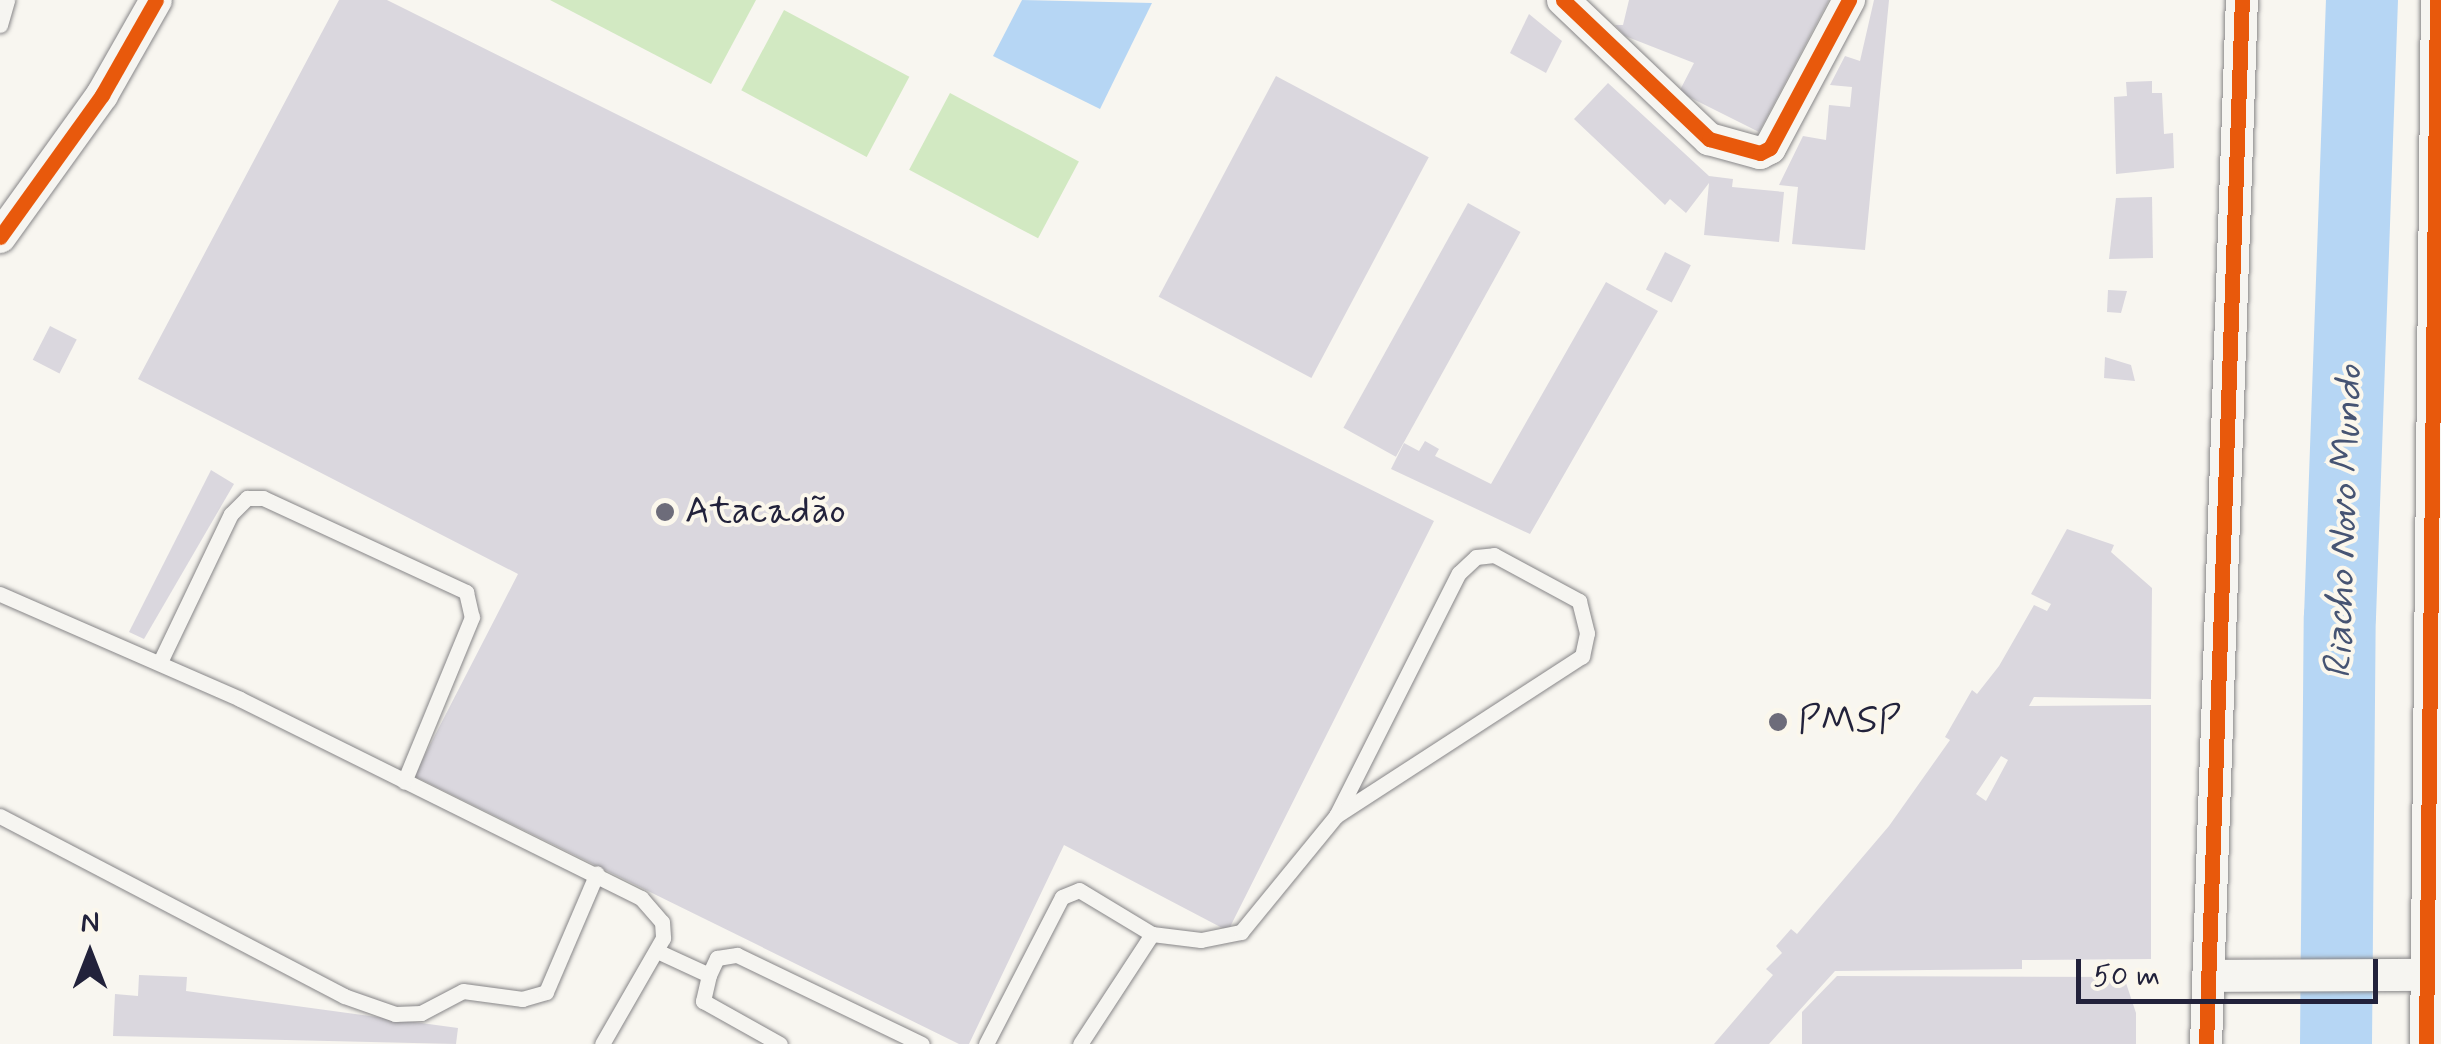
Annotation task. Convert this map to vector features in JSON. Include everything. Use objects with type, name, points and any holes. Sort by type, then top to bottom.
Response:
[{"type":"street","points":[[0,237],[102,95],[156,0]]},
{"type":"street","points":[[1584,6],[1709,139],[1752,152],[1770,148],[1849,0]]},
{"type":"street","points":[[2206,1044],[2242,0]]},
{"type":"street","points":[[2426,1044],[2437,0]]},
{"type":"street","points":[[2208,976],[2426,975]]},
{"type":"lane","points":[[0,25],[6,0]]},
{"type":"lane","points":[[160,662],[231,514],[247,498],[263,498],[466,592],[472,617],[404,782]]},
{"type":"lane","points":[[986,1044],[1069,891],[1078,890],[1152,934],[1201,940],[1241,932],[1336,816],[1459,573],[1476,557],[1494,555],[1579,601],[1587,633],[1582,656],[1336,816]]},
{"type":"lane","points":[[0,594],[160,662],[597,873],[657,914],[665,930],[657,951],[602,1044]]},
{"type":"lane","points":[[0,816],[344,996],[395,1014],[421,1013],[464,992],[522,999],[546,992],[597,873]]},
{"type":"lane","points":[[1080,1044],[1152,934]]},
{"type":"lane","points":[[657,951],[709,975]]},
{"type":"lane","points":[[780,1044],[703,1001],[718,958],[736,955],[922,1044]]},
{"type":"green space","points":[[550,0],[756,0],[711,84]]},
{"type":"green space","points":[[784,10],[909,77],[867,157],[741,90]]},
{"type":"green space","points":[[950,93],[1079,162],[1038,238],[909,170]]},
{"type":"water","points":[[1022,0],[1152,3],[1100,109],[993,56]]},
{"type":"building","points":[[339,0],[387,0],[1434,521],[1228,931],[1064,845],[969,1044],[959,1044],[414,776],[518,574],[138,379]]},
{"type":"building","points":[[1629,0],[1829,0],[1759,132],[1679,92],[1694,63],[1625,36],[1615,25],[1623,25]]},
{"type":"building","points":[[1874,0],[1889,0],[1865,250],[1792,244],[1798,187],[1779,185],[1803,136],[1826,140],[1829,105],[1850,107],[1852,87],[1830,85],[1845,56],[1860,61]]},
{"type":"building","points":[[1529,14],[1562,41],[1546,73],[1510,53]]},
{"type":"building","points":[[1276,76],[1429,157],[1311,378],[1159,297]]},
{"type":"building","points":[[2152,81],[2152,93],[2162,93],[2164,134],[2173,133],[2174,168],[2116,174],[2114,97],[2127,96],[2126,82]]},
{"type":"building","points":[[1608,83],[1709,176],[1733,179],[1732,187],[1784,192],[1779,242],[1704,235],[1709,183],[1686,213],[1670,199],[1665,205],[1574,119]]},
{"type":"building","points":[[2152,197],[2153,258],[2109,259],[2116,198]]},
{"type":"building","points":[[1468,203],[1520,232],[1396,457],[1343,428]]},
{"type":"building","points":[[1665,252],[1691,265],[1672,303],[1646,289]]},
{"type":"building","points":[[1606,282],[1658,311],[1530,534],[1391,469],[1404,443],[1419,451],[1425,441],[1439,449],[1435,456],[1491,484]]},
{"type":"building","points":[[2108,290],[2127,291],[2121,313],[2107,312]]},
{"type":"building","points":[[50,326],[77,340],[59,373],[33,360]]},
{"type":"building","points":[[2105,357],[2131,365],[2135,381],[2104,378]]},
{"type":"building","points":[[211,470],[234,484],[144,639],[129,632]]},
{"type":"building","points":[[2067,529],[2114,545],[2111,552],[2152,588],[2151,699],[2034,697],[2029,706],[2151,705],[2151,959],[2022,960],[2022,969],[1835,971],[1769,1044],[1714,1044],[1773,975],[1766,969],[1782,953],[1776,946],[1791,929],[1797,934],[1889,826],[1950,740],[1945,737],[1972,690],[1977,694],[1999,666],[2034,605],[2047,611],[2051,604],[2031,594]],"holes":[[[2001,756],[2008,760],[1986,801],[1976,794]]]},
{"type":"building","points":[[139,975],[187,977],[186,991],[458,1028],[456,1044],[113,1036],[115,994],[138,996]]},
{"type":"building","points":[[1837,976],[2124,977],[2136,1013],[2136,1044],[1802,1044],[1802,1012]]},
{"type":"waterway","name":"Riacho Novo Mundo","points":[[2336,1044],[2340,617],[2362,0]]},
{"type":"cycle path","points":[[0,237],[102,95],[156,0]]},
{"type":"cycle path","points":[[1563,0],[1709,139],[1760,153],[1770,148],[1849,0]]},
{"type":"cycle path","points":[[2206,1044],[2242,0]]},
{"type":"cycle path","points":[[2426,1044],[2437,0]]},
{"type":"place","name":"Atacadão","points":[[665,512]]},
{"type":"place","name":"PMSP","points":[[1778,722]]}]
